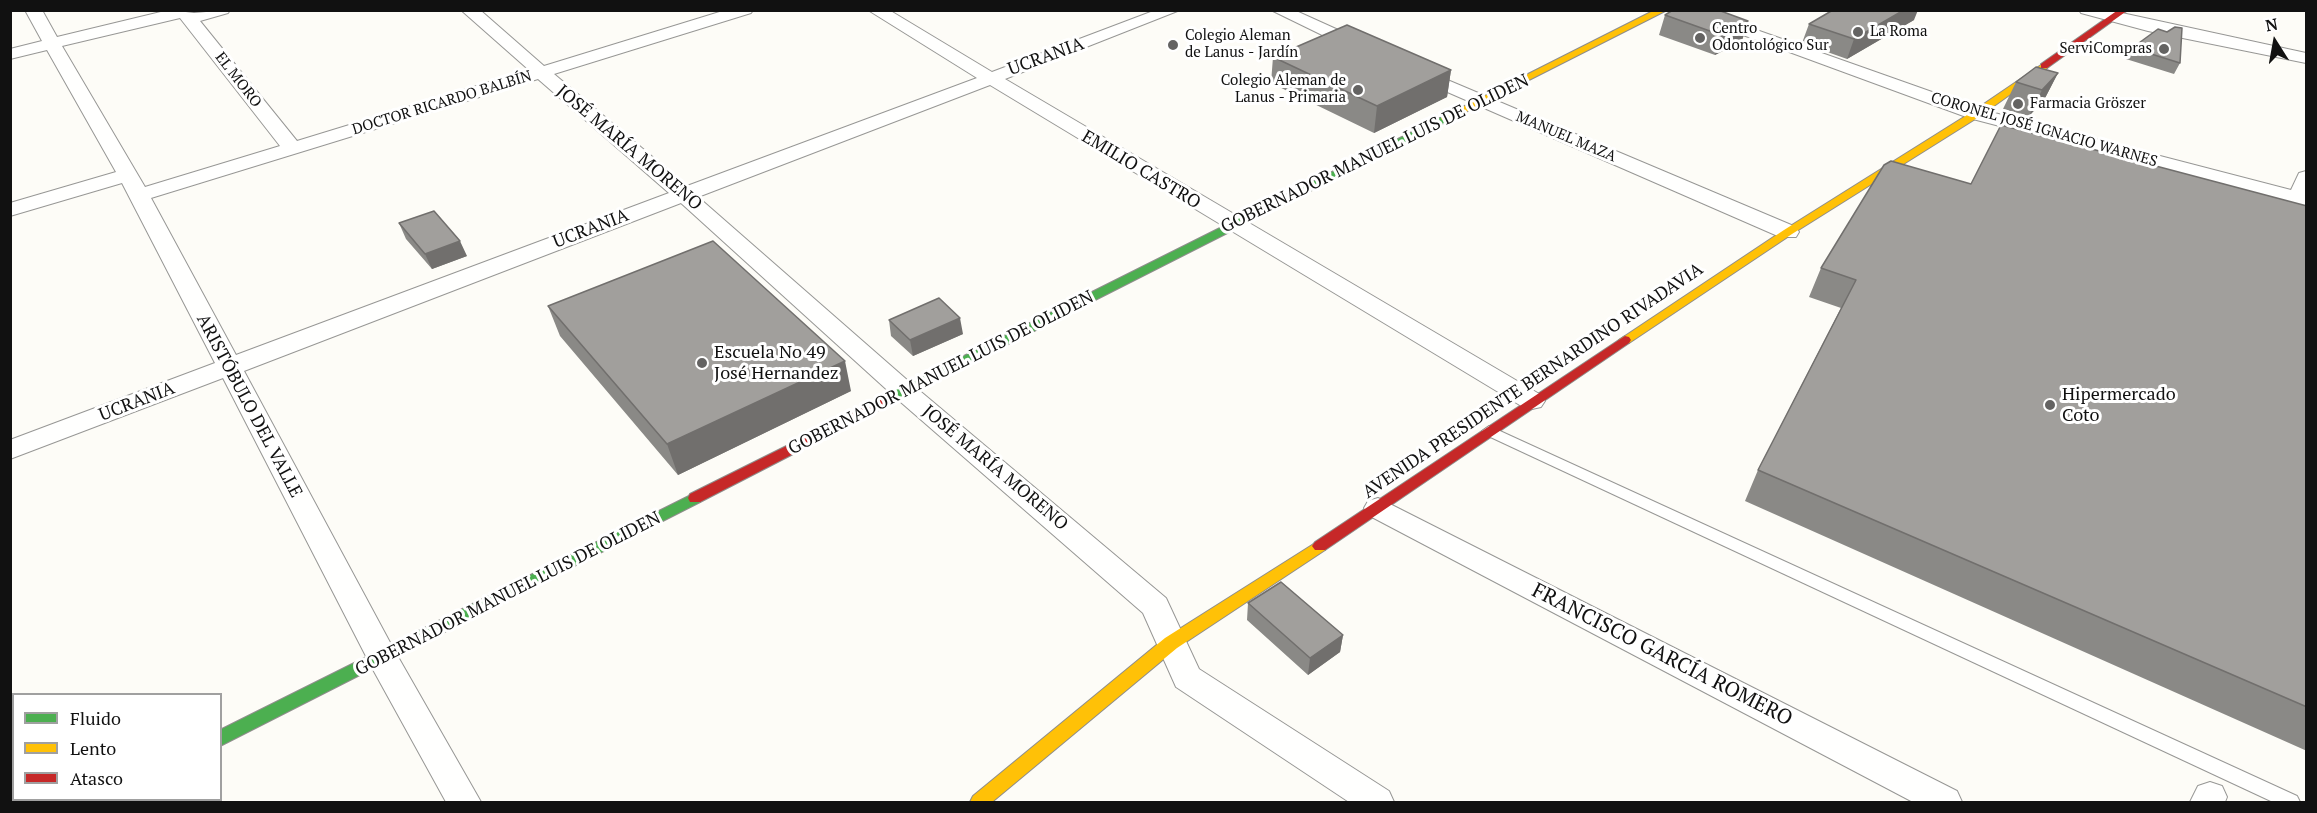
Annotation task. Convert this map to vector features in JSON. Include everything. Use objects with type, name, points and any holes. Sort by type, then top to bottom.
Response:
[{"type":"street","name":"ARISTÓBULO DEL VALLE","points":[[33,10],[139,195],[382,657],[464,802]]},
{"type":"street","points":[[10,54],[185,14],[222,10]]},
{"type":"street","name":"JOSÉ MARÍA MORENO","points":[[470,10],[541,74],[683,194],[905,392],[1132,584],[1155,606],[1187,678],[1377,802]]},
{"type":"street","name":"DOCTOR RICARDO BALBÍN","points":[[139,195],[745,10]]},
{"type":"street","name":"EMILIO CASTRO","points":[[876,10],[1232,225],[1532,402]]},
{"type":"street","name":"UCRANIA","points":[[10,450],[1172,10]]},
{"type":"street","points":[[1279,10],[1375,54]]},
{"type":"street","name":"GOBERNADOR MANUEL LUIS DE OLIDEN","points":[[222,738],[1232,225],[1663,10]]},
{"type":"street","name":"CORONEL JOSÉ IGNACIO WARNES","points":[[1683,10],[1976,114],[2111,154],[2303,199]]},
{"type":"street","points":[[2086,10],[2118,14],[2307,58]]},
{"type":"street","name":"EL MORO","points":[[185,14],[293,149]]},
{"type":"street","name":"AVENIDA PRESIDENTE BERNARDINO RIVADAVIA","points":[[979,802],[1171,643],[1378,508],[1532,402],[1788,232],[1976,114],[2118,14]]},
{"type":"street","name":"MANUEL MAZA","points":[[1407,68],[1788,232]]},
{"type":"street","points":[[10,210],[126,175]]},
{"type":"street","points":[[2303,199],[2307,177]]},
{"type":"street","name":"FRANCISCO GARCÍA ROMERO","points":[[1378,508],[1946,802]]},
{"type":"lane","points":[[1489,431],[2291,802]]},
{"type":"building","points":[[1673,10],[1718,10],[1748,21],[1721,35],[1665,15]]},
{"type":"building","points":[[1833,10],[1904,10],[1854,39],[1809,24]]},
{"type":"building","points":[[1347,25],[1451,70],[1377,106],[1273,57]]},
{"type":"building","points":[[2175,27],[2182,28],[2180,63],[2132,48],[2158,29],[2167,32]]},
{"type":"building","points":[[2036,67],[2058,73],[2042,90],[2016,82]]},
{"type":"building","name":"Hipermercado Coto","points":[[2001,125],[2307,206],[2307,707],[1758,470],[1856,280],[1821,268],[1884,165],[1891,161],[1971,184]]},
{"type":"building","points":[[434,211],[460,241],[425,254],[399,223]]},
{"type":"building","name":"Escuela No 49 José Hernandez","points":[[713,241],[845,361],[667,444],[548,306]]},
{"type":"building","points":[[939,298],[960,318],[910,340],[889,320]]},
{"type":"building","points":[[1281,582],[1343,635],[1310,658],[1248,603]]},
{"type":"traffic: fast","points":[[883,402],[1446,118]]},
{"type":"traffic: fast","points":[[222,738],[695,498]]},
{"type":"traffic: slow","points":[[1446,118],[1663,10]]},
{"type":"traffic: slow","points":[[1625,340],[1788,232],[1976,114],[2044,66]]},
{"type":"traffic: slow","points":[[979,802],[1171,643],[1320,546]]},
{"type":"traffic: jam","points":[[2044,66],[2124,10]]},
{"type":"traffic: jam","points":[[1320,546],[1625,340]]},
{"type":"traffic: jam","points":[[695,498],[883,402]]},
{"type":"place","name":"La Roma","points":[[1858,32]]},
{"type":"place","name":"Centro Odontológico Sur","points":[[1700,38]]},
{"type":"place","name":"Colegio Aleman de Lanus - Jardín","points":[[1173,45]]},
{"type":"place","name":"ServiCompras","points":[[2164,49]]},
{"type":"place","name":"Colegio Aleman de Lanus - Primaria","points":[[1358,90]]},
{"type":"place","name":"Farmacia Gröszer","points":[[2018,104]]},
{"type":"place","name":"Escuela No 49 José Hernandez","points":[[702,363]]},
{"type":"place","name":"Hipermercado Coto","points":[[2050,405]]}]
